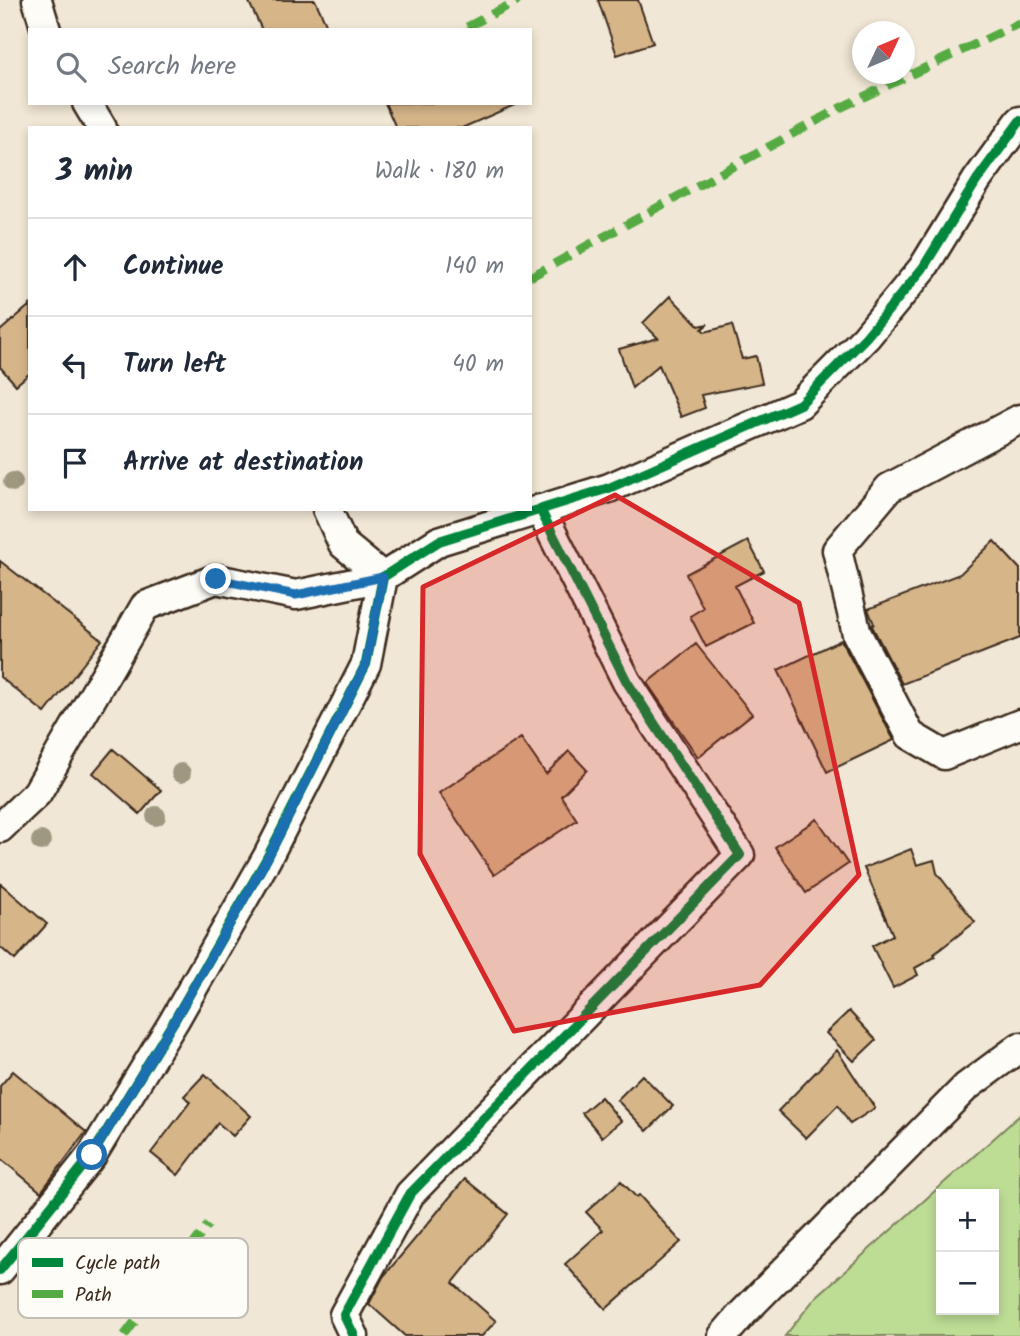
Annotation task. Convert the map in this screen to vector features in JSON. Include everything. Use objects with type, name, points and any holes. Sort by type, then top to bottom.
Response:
[{"type":"street","points":[[37,0],[45,28]]},
{"type":"street","points":[[88,105],[101,126]]},
{"type":"street","points":[[0,828],[37,793],[145,606],[216,579],[296,595],[383,577],[439,541],[609,488],[800,404],[866,337],[923,268],[977,180],[1020,121]]},
{"type":"street","points":[[1020,419],[889,488],[837,550],[857,634],[910,735],[944,755],[1020,724]]},
{"type":"street","points":[[355,1336],[344,1315],[410,1194],[740,855],[627,682],[540,509]]},
{"type":"street","points":[[328,511],[343,544],[383,577]]},
{"type":"street","points":[[26,1238],[92,1155],[174,1021],[267,859],[366,664],[383,577]]},
{"type":"street","points":[[723,1336],[966,1087],[1020,1048]]},
{"type":"street","points":[[0,1270],[18,1248]]},
{"type":"highlighted area","points":[[615,495],[799,603],[859,875],[760,985],[514,1031],[420,854],[423,587]]},
{"type":"green space","points":[[1020,1115],[1020,1336],[785,1336],[816,1297],[936,1190],[936,1315],[999,1315],[999,1189],[937,1189]]},
{"type":"building","points":[[248,0],[315,0],[328,28],[261,28]]},
{"type":"building","points":[[598,0],[638,0],[653,43],[617,55]]},
{"type":"building","points":[[386,105],[514,105],[467,126],[395,126]]},
{"type":"building","points":[[670,296],[699,326],[708,324],[702,329],[705,332],[732,325],[742,359],[756,356],[762,383],[701,395],[705,408],[681,417],[659,365],[632,388],[619,349],[658,338],[643,323]]},
{"type":"building","points":[[28,307],[28,375],[16,385],[0,367],[0,331]]},
{"type":"building","points":[[748,541],[764,571],[735,586],[754,623],[706,647],[690,616],[703,608],[686,574]]},
{"type":"building","points":[[994,541],[1020,569],[1020,638],[902,684],[873,628],[868,609],[960,574]]},
{"type":"building","points":[[0,561],[102,640],[45,713],[0,677]]},
{"type":"building","points":[[841,640],[894,740],[827,772],[778,670]]},
{"type":"building","points":[[696,644],[752,714],[698,757],[647,683]]},
{"type":"building","points":[[521,738],[546,774],[569,751],[587,770],[561,796],[577,820],[494,875],[439,793]]},
{"type":"building","points":[[113,749],[161,790],[140,814],[93,773]]},
{"type":"building","points":[[817,819],[848,864],[806,893],[775,847]]},
{"type":"building","points":[[911,849],[917,865],[934,860],[937,873],[975,922],[934,954],[935,957],[915,968],[918,975],[893,988],[872,946],[893,935],[864,868]]},
{"type":"building","points":[[0,883],[47,924],[15,960],[0,947]]},
{"type":"building","points":[[849,1011],[876,1040],[854,1061],[826,1033]]},
{"type":"building","points":[[837,1050],[875,1108],[850,1124],[838,1105],[806,1138],[778,1111]]},
{"type":"building","points":[[13,1071],[86,1132],[41,1192],[0,1158],[0,1086]]},
{"type":"building","points":[[205,1074],[251,1116],[233,1136],[218,1123],[178,1175],[151,1153],[190,1102],[184,1096]]},
{"type":"building","points":[[642,1075],[673,1106],[647,1131],[617,1100]]},
{"type":"building","points":[[601,1097],[621,1121],[602,1137],[582,1113]]},
{"type":"building","points":[[465,1179],[508,1214],[453,1283],[496,1321],[482,1336],[405,1336],[369,1304],[383,1277]]},
{"type":"building","points":[[621,1181],[636,1197],[639,1195],[681,1242],[606,1309],[565,1264],[603,1230],[586,1212]]},
{"type":"marked path","points":[[467,27],[519,0]]},
{"type":"marked path","points":[[532,276],[842,107],[1020,23]]},
{"type":"marked path","points":[[198,1238],[208,1225]]},
{"type":"marked path","points":[[124,1336],[138,1318]]},
{"type":"cycle path","points":[[26,1238],[92,1155],[174,1021],[267,858],[366,664],[383,577],[439,541],[609,488],[800,404],[866,337],[923,268],[977,180],[1020,121]]},
{"type":"cycle path","points":[[354,1336],[344,1315],[410,1194],[740,855],[627,682],[540,509]]},
{"type":"cycle path","points":[[0,1270],[18,1248]]},
{"type":"route","points":[[92,1155],[174,1021],[267,859],[366,664],[383,577],[296,595],[216,579]]}]
